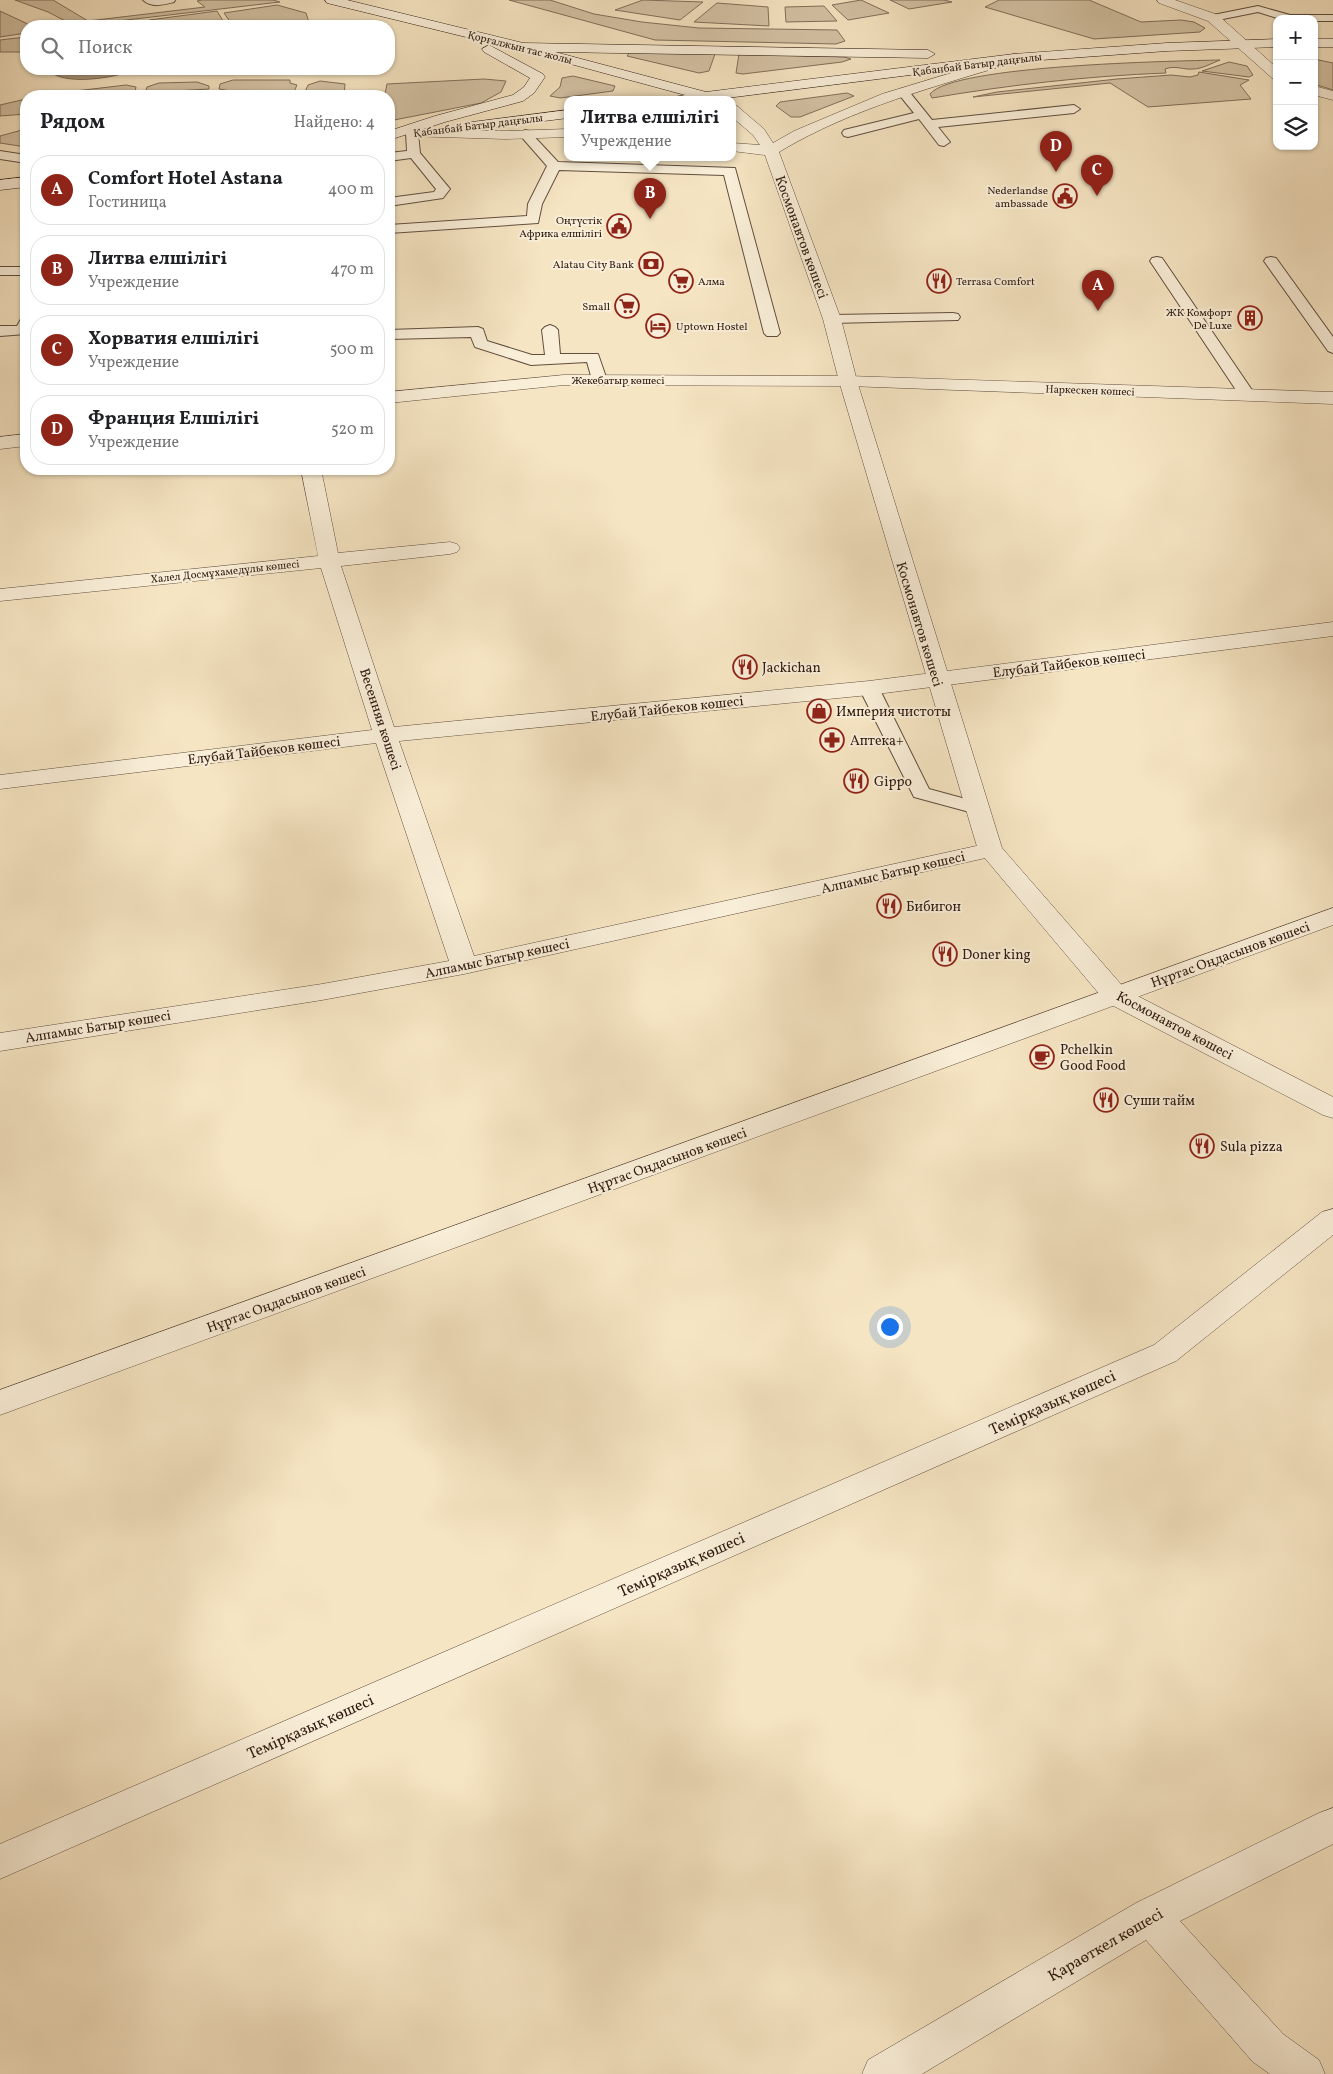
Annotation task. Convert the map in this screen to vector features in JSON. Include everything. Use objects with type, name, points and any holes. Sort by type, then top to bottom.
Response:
[{"type":"street","name":"Қорғалжын тас жолы","points":[[331,0],[523,47],[672,86],[702,96]]},
{"type":"street","points":[[1163,0],[1212,18],[1273,71]]},
{"type":"street","points":[[395,134],[440,119],[518,98],[529,90],[538,77],[506,57],[443,27]]},
{"type":"street","name":"Қабанбай Батыр даңғылы","points":[[733,96],[1014,58],[1107,51],[1273,43]]},
{"type":"street","points":[[1318,43],[1333,43]]},
{"type":"street","points":[[523,47],[727,49],[906,55],[1107,51]]},
{"type":"street","points":[[736,147],[771,151],[799,134],[844,114],[903,92],[1014,58]]},
{"type":"street","points":[[1318,91],[1333,96]]},
{"type":"street","name":"Космонавтов көшесі","points":[[736,112],[759,132],[771,151],[832,319],[848,381],[990,850],[1116,996],[1333,1109]]},
{"type":"street","name":"Қабанбай Батыр даңғылы","points":[[395,135],[564,115]]},
{"type":"street","points":[[412,134],[564,133]]},
{"type":"street","points":[[0,185],[20,183]]},
{"type":"street","name":"Жекебатыр көшесі","points":[[395,397],[564,380],[848,381]]},
{"type":"street","name":"Наркескен көшесі","points":[[848,381],[1333,398]]},
{"type":"street","points":[[0,443],[20,441]]},
{"type":"street","name":"Весенняя көшесі","points":[[312,475],[330,560],[385,735],[464,966]]},
{"type":"street","name":"Халел Досмұхамедұлы көшесі","points":[[0,595],[450,548]]},
{"type":"street","name":"Елубай Тайбеков көшесі","points":[[0,782],[385,735],[869,688],[1333,629]]},
{"type":"street","name":"Алпамыс Батыр көшесі","points":[[0,1042],[322,992],[464,966],[990,850]]},
{"type":"street","name":"Нұртас Оңдасынов көшесі","points":[[0,1403],[1333,916]]},
{"type":"street","name":"Темірқазық көшесі","points":[[0,1862],[1165,1353],[1333,1219]]},
{"type":"street","name":"Қараөткел көшесі","points":[[883,2074],[1150,1916],[1333,1825]]},
{"type":"street","points":[[1150,1916],[1268,2048],[1304,2074]]},
{"type":"lane","points":[[148,0],[158,3],[170,0]]},
{"type":"lane","points":[[1233,1],[1290,18],[1333,18]]},
{"type":"lane","points":[[1212,18],[1258,9]]},
{"type":"lane","points":[[903,92],[944,142]]},
{"type":"lane","points":[[848,133],[926,120],[1074,109]]},
{"type":"lane","points":[[395,201],[438,195],[443,189],[414,154],[412,134]]},
{"type":"lane","points":[[525,134],[554,166],[730,171],[772,333]]},
{"type":"lane","points":[[395,156],[414,154]]},
{"type":"lane","points":[[0,155],[20,158]]},
{"type":"lane","points":[[395,229],[533,220],[535,204],[554,166]]},
{"type":"lane","points":[[1158,261],[1248,396]]},
{"type":"lane","points":[[1271,261],[1333,348]]},
{"type":"lane","points":[[0,271],[20,271]]},
{"type":"lane","points":[[832,319],[953,317]]},
{"type":"lane","points":[[550,330],[553,359]]},
{"type":"lane","points":[[0,331],[20,331]]},
{"type":"lane","points":[[395,335],[478,332],[480,344],[531,360],[594,357],[599,380]]},
{"type":"lane","points":[[869,688],[921,793],[977,808]]},
{"type":"shaded area","points":[[15,0],[53,0],[86,20],[63,20],[48,12]]},
{"type":"shaded area","points":[[202,0],[273,0],[280,2],[126,20],[96,20],[205,7],[197,1]]},
{"type":"shaded area","points":[[509,0],[550,0],[594,14],[642,22],[699,28],[837,30],[845,41],[836,44],[655,40]]},
{"type":"shaded area","points":[[643,0],[703,2],[680,20],[615,10]]},
{"type":"shaded area","points":[[861,0],[889,13],[848,20],[832,5]]},
{"type":"shaded area","points":[[890,0],[944,0],[952,2],[909,9]]},
{"type":"shaded area","points":[[999,0],[1089,0],[1141,22],[1181,20],[1194,22],[1205,28],[1200,32],[1094,39],[985,7]]},
{"type":"shaded area","points":[[717,3],[768,7],[769,26],[694,22]]},
{"type":"shaded area","points":[[277,5],[306,13],[308,20],[229,20],[224,13]]},
{"type":"shaded area","points":[[824,6],[837,21],[786,22],[785,7]]},
{"type":"shaded area","points":[[0,11],[20,20],[20,34],[0,37]]},
{"type":"shaded area","points":[[217,11],[222,20],[149,20]]},
{"type":"shaded area","points":[[20,38],[20,52],[0,52],[0,40]]},
{"type":"shaded area","points":[[630,52],[715,54],[709,71],[699,73],[627,56]]},
{"type":"shaded area","points":[[739,54],[844,57],[851,59],[842,62],[743,74],[736,73]]},
{"type":"shaded area","points":[[1220,60],[1196,69],[1169,68],[1165,69],[1166,73],[1048,82],[932,98],[930,94],[947,84],[1020,71],[1067,66]]},
{"type":"shaded area","points":[[1318,60],[1333,63],[1333,90],[1318,85]]},
{"type":"shaded area","points":[[1229,62],[1247,66],[1253,75],[1249,77],[1202,71]]},
{"type":"shaded area","points":[[1199,72],[1249,80],[1240,85],[1251,99],[1148,107],[1110,83],[973,97],[997,92],[1117,79],[1171,75],[1190,77],[1198,75]]},
{"type":"shaded area","points":[[573,76],[615,86],[613,91],[560,98],[550,96],[560,87],[562,78]]},
{"type":"shaded area","points":[[484,79],[506,81],[501,92],[481,103],[395,120],[395,90],[386,90],[387,84]]},
{"type":"shaded area","points":[[233,80],[290,80],[290,83],[297,85],[295,90],[225,90],[219,89],[220,84]]},
{"type":"shaded area","points":[[320,81],[345,84],[344,90],[306,90],[308,85]]},
{"type":"shaded area","points":[[197,82],[209,86],[209,89],[146,90],[147,87],[159,83]]},
{"type":"shaded area","points":[[126,85],[136,87],[135,90],[84,90]]},
{"type":"shaded area","points":[[847,93],[854,96],[800,117],[791,117],[776,106],[780,102]]},
{"type":"shaded area","points":[[20,100],[20,114],[0,116],[0,105]]},
{"type":"shaded area","points":[[20,131],[20,146],[0,143],[0,136]]},
{"type":"water","points":[[54,75],[116,75],[90,79],[64,78]]},
{"type":"place","name":"Франция Елшілігі","points":[[1056,172]]},
{"type":"place","name":"Nederlandse ambassade","points":[[1065,196]]},
{"type":"place","name":"Хорватия елшілігі","points":[[1097,196]]},
{"type":"place","name":"Литва елшілігі","points":[[650,219]]},
{"type":"place","name":"Оңтүстік Африка елшілігі","points":[[619,226]]},
{"type":"place","name":"Alatau City Bank","points":[[651,264]]},
{"type":"place","name":"Алма","points":[[681,281]]},
{"type":"place","name":"Terrasa Comfort","points":[[939,281]]},
{"type":"place","name":"Small","points":[[627,306]]},
{"type":"place","name":"Comfort Hotel Astana","points":[[1098,311]]},
{"type":"place","name":"ЖК Комфорт De Luxe","points":[[1250,318]]},
{"type":"place","name":"Uptown Hostel","points":[[658,326]]},
{"type":"place","name":"Jackichan","points":[[745,667]]},
{"type":"place","name":"Империя чистоты","points":[[819,711]]},
{"type":"place","name":"Аптека+","points":[[832,740]]},
{"type":"place","name":"Gippo","points":[[856,781]]},
{"type":"place","name":"Бибигон","points":[[889,906]]},
{"type":"place","name":"Doner king","points":[[945,954]]},
{"type":"place","name":"Pchelkin Good Food","points":[[1042,1057]]},
{"type":"place","name":"Суши тайм","points":[[1106,1100]]},
{"type":"place","name":"Sula pizza","points":[[1202,1146]]}]
